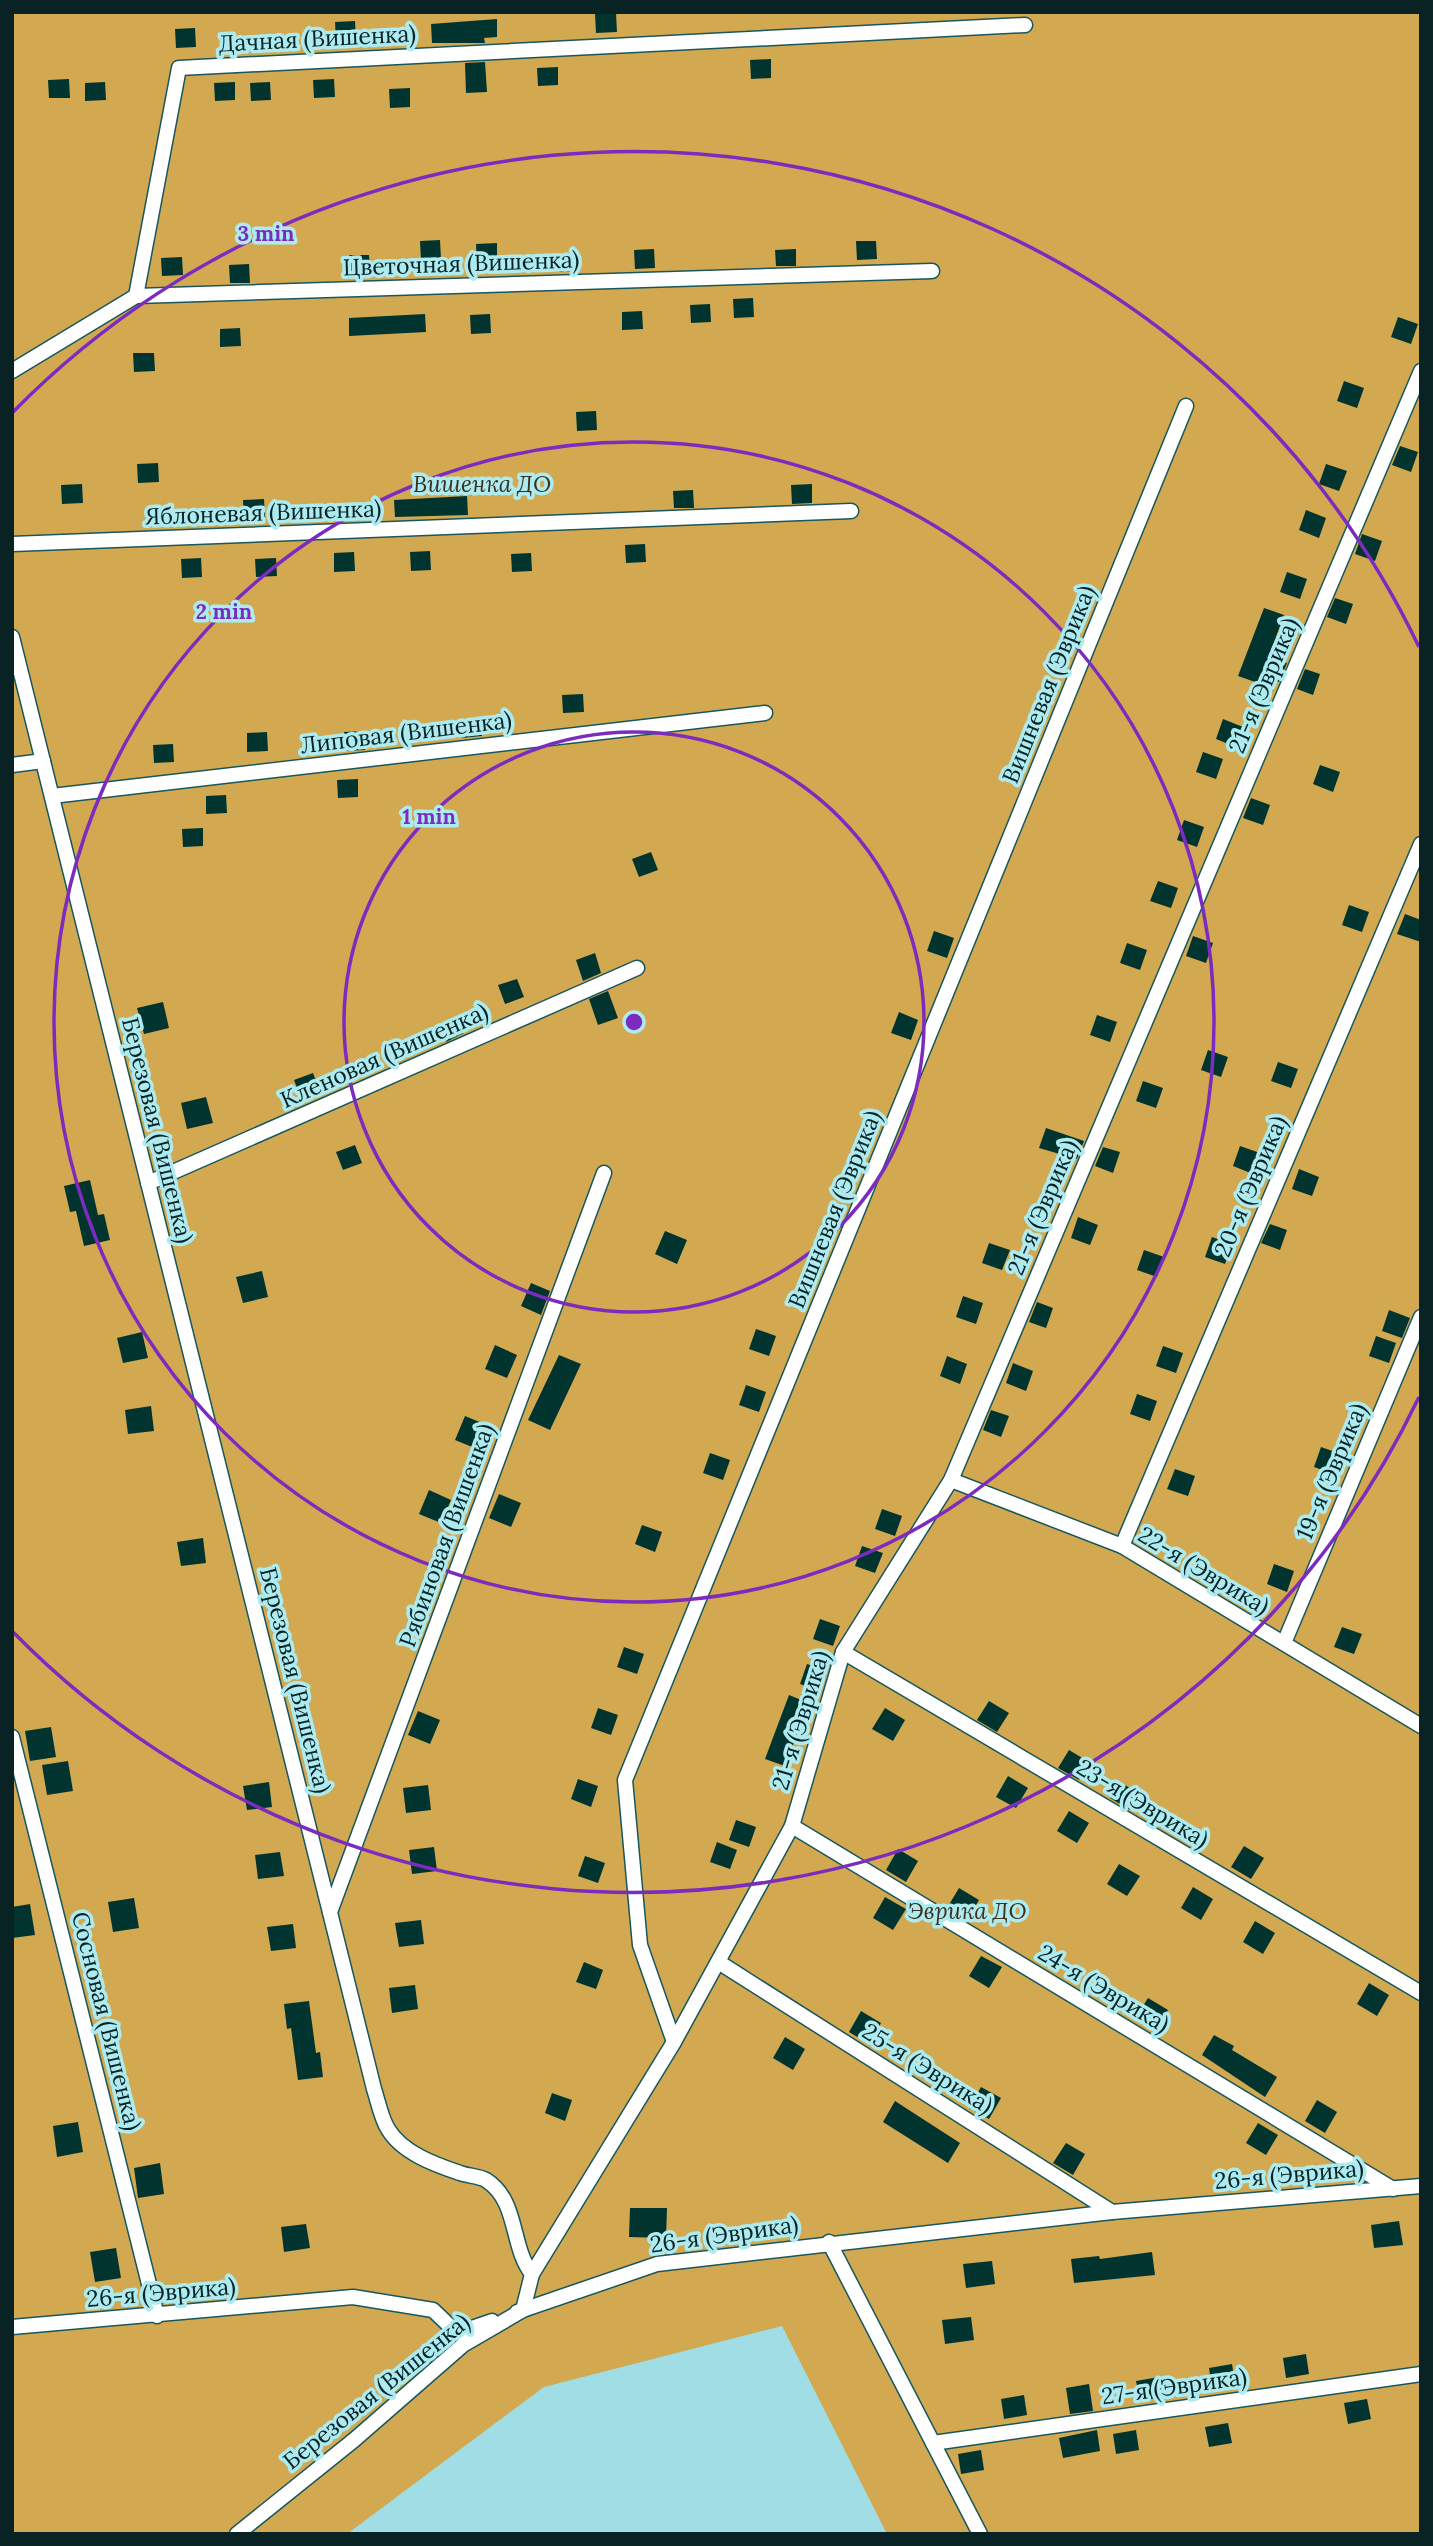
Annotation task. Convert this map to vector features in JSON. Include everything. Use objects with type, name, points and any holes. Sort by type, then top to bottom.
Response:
[{"type":"lane","name":"Дачная (Вишенка)","points":[[136,296],[179,68],[1025,25]]},
{"type":"lane","name":"Цветочная (Вишенка)","points":[[12,371],[136,296],[932,271]]},
{"type":"lane","name":"21-я (Эврика)","points":[[532,2274],[720,1963],[792,1826],[843,1651],[951,1480],[1421,371]]},
{"type":"lane","name":"Вишневая (Эврика)","points":[[674,2042],[640,1945],[625,1780],[1186,406]]},
{"type":"lane","name":"Яблоневая (Вишенка)","points":[[12,544],[851,511]]},
{"type":"lane","name":"Березовая (Вишенка)","points":[[12,637],[374,2089],[388,2130],[413,2154],[461,2174],[486,2180],[510,2212],[521,2260],[532,2274]]},
{"type":"lane","name":"Липовая (Вишенка)","points":[[52,796],[765,713]]},
{"type":"lane","points":[[12,765],[43,761]]},
{"type":"lane","name":"20-я (Эврика)","points":[[1122,1546],[1421,844]]},
{"type":"lane","name":"Кленовая (Вишенка)","points":[[148,1183],[637,968]]},
{"type":"lane","name":"Рябиновая (Вишенка)","points":[[330,1912],[604,1173]]},
{"type":"lane","name":"19-я (Эврика)","points":[[1283,1643],[1421,1317]]},
{"type":"lane","name":"22-я (Эврика)","points":[[951,1480],[1122,1546],[1421,1726]]},
{"type":"lane","name":"23-я (Эврика)","points":[[843,1651],[1421,1993]]},
{"type":"lane","name":"Сосновая (Вишенка)","points":[[12,1737],[157,2316]]},
{"type":"lane","name":"24-я (Эврика)","points":[[792,1826],[1393,2189]]},
{"type":"lane","name":"25-я (Эврика)","points":[[720,1963],[1112,2212]]},
{"type":"lane","name":"26-я (Эврика)","points":[[12,2327],[353,2297],[433,2310],[457,2333],[657,2264],[829,2242],[1112,2212],[1421,2186]]},
{"type":"lane","points":[[829,2242],[980,2534]]},
{"type":"lane","points":[[523,2310],[532,2274]]},
{"type":"lane","name":"Березовая (Вишенка)","points":[[237,2534],[354,2440],[463,2345],[523,2310]]},
{"type":"lane","name":"27-я (Эврика)","points":[[933,2443],[1421,2374]]},
{"type":"green space","points":[[12,12],[1421,12],[1421,2534],[887,2534],[782,2326],[544,2387],[347,2534],[12,2534]]},
{"type":"building","points":[[616,13],[617,32],[596,33],[595,14]]},
{"type":"building","points":[[497,19],[497,37],[484,38],[485,43],[432,43],[431,24]]},
{"type":"building","points":[[355,21],[356,40],[336,41],[335,22]]},
{"type":"building","points":[[195,28],[196,47],[176,48],[175,29]]},
{"type":"building","points":[[771,59],[771,78],[751,79],[750,60]]},
{"type":"building","points":[[485,62],[487,92],[466,93],[465,63]]},
{"type":"building","points":[[558,67],[558,85],[538,86],[537,68]]},
{"type":"building","points":[[69,79],[70,98],[49,98],[48,80]]},
{"type":"building","points":[[334,79],[335,97],[314,98],[313,80]]},
{"type":"building","points":[[105,82],[106,100],[85,101],[85,83]]},
{"type":"building","points":[[235,82],[235,100],[215,101],[214,83]]},
{"type":"building","points":[[270,82],[271,100],[251,101],[250,83]]},
{"type":"building","points":[[410,88],[410,107],[390,108],[389,89]]},
{"type":"building","points":[[440,240],[441,259],[421,260],[420,241]]},
{"type":"building","points":[[856,241],[876,241],[877,259],[857,260]]},
{"type":"building","points":[[497,243],[497,262],[477,263],[476,244]]},
{"type":"building","points":[[654,249],[655,268],[635,269],[634,250]]},
{"type":"building","points":[[796,249],[796,266],[776,266],[775,250]]},
{"type":"building","points":[[579,253],[579,271],[559,272],[558,254]]},
{"type":"building","points":[[349,255],[369,255],[370,273],[350,274]]},
{"type":"building","points":[[182,257],[183,275],[162,276],[161,258]]},
{"type":"building","points":[[249,264],[250,283],[230,283],[229,265]]},
{"type":"building","points":[[753,298],[754,317],[734,318],[733,299]]},
{"type":"building","points":[[710,304],[711,322],[691,323],[690,305]]},
{"type":"building","points":[[642,311],[643,329],[622,330],[622,312]]},
{"type":"building","points":[[425,314],[426,332],[349,336],[349,318]]},
{"type":"building","points":[[490,314],[491,333],[471,334],[470,315]]},
{"type":"building","points":[[1398,317],[1418,324],[1411,344],[1391,337]]},
{"type":"building","points":[[240,328],[241,346],[220,347],[220,329]]},
{"type":"building","points":[[133,353],[154,353],[155,371],[134,372]]},
{"type":"building","points":[[1344,381],[1364,388],[1357,408],[1337,401]]},
{"type":"building","points":[[596,411],[597,430],[577,431],[576,412]]},
{"type":"building","points":[[1400,446],[1418,452],[1411,472],[1392,465]]},
{"type":"building","points":[[158,463],[159,482],[138,483],[137,464]]},
{"type":"building","points":[[1326,464],[1347,471],[1339,491],[1319,484]]},
{"type":"building","points":[[82,484],[83,503],[62,504],[61,485]]},
{"type":"building","points":[[812,484],[812,503],[792,504],[791,485]]},
{"type":"building","points":[[693,490],[694,508],[674,508],[673,491]]},
{"type":"building","points":[[467,496],[468,515],[395,517],[394,500]]},
{"type":"building","points":[[264,499],[265,518],[244,519],[243,500]]},
{"type":"building","points":[[1306,510],[1326,518],[1319,538],[1299,530]]},
{"type":"building","points":[[1362,534],[1382,541],[1375,561],[1355,554]]},
{"type":"building","points":[[645,544],[646,562],[626,563],[625,545]]},
{"type":"building","points":[[430,551],[431,570],[411,571],[410,552]]},
{"type":"building","points":[[354,552],[355,571],[334,572],[334,553]]},
{"type":"building","points":[[531,553],[532,571],[512,572],[511,554]]},
{"type":"building","points":[[201,558],[202,577],[182,578],[181,559]]},
{"type":"building","points":[[276,558],[277,576],[256,577],[255,559]]},
{"type":"building","points":[[1287,572],[1307,579],[1300,599],[1280,592]]},
{"type":"building","points":[[1335,598],[1353,604],[1346,624],[1327,617]]},
{"type":"building","points":[[1264,608],[1284,615],[1269,656],[1287,663],[1279,682],[1260,676],[1258,683],[1238,676]]},
{"type":"building","points":[[1305,669],[1320,674],[1313,695],[1297,689]]},
{"type":"building","points":[[583,694],[584,712],[563,713],[562,695]]},
{"type":"building","points":[[481,719],[482,736],[461,738],[460,720]]},
{"type":"building","points":[[1223,719],[1243,727],[1236,747],[1216,739]]},
{"type":"building","points":[[365,731],[365,750],[345,751],[344,732]]},
{"type":"building","points":[[267,732],[268,751],[247,752],[247,733]]},
{"type":"building","points":[[173,744],[174,762],[154,763],[153,745]]},
{"type":"building","points":[[1203,752],[1223,759],[1216,779],[1196,772]]},
{"type":"building","points":[[1320,765],[1340,772],[1333,792],[1313,784]]},
{"type":"building","points":[[358,779],[358,797],[338,798],[337,780]]},
{"type":"building","points":[[226,795],[227,813],[206,814],[206,796]]},
{"type":"building","points":[[1251,798],[1270,805],[1263,825],[1243,818]]},
{"type":"building","points":[[1184,820],[1204,827],[1197,847],[1177,840]]},
{"type":"building","points":[[203,828],[203,846],[183,847],[182,829]]},
{"type":"building","points":[[651,852],[658,870],[639,877],[632,859]]},
{"type":"building","points":[[1158,881],[1178,888],[1171,908],[1150,901]]},
{"type":"building","points":[[1349,905],[1369,912],[1362,932],[1342,925]]},
{"type":"building","points":[[1405,914],[1421,920],[1421,942],[1397,934]]},
{"type":"building","points":[[934,931],[954,938],[947,958],[927,951]]},
{"type":"building","points":[[1193,936],[1213,943],[1206,963],[1186,956]]},
{"type":"building","points":[[1127,943],[1147,950],[1140,970],[1120,963]]},
{"type":"building","points":[[595,953],[601,973],[583,981],[576,960]]},
{"type":"building","points":[[517,979],[524,997],[505,1004],[498,985]]},
{"type":"building","points":[[608,991],[618,1018],[598,1025],[589,999]]},
{"type":"building","points":[[163,1002],[169,1028],[144,1034],[137,1008]]},
{"type":"building","points":[[899,1012],[918,1020],[911,1040],[891,1033]]},
{"type":"building","points":[[1097,1015],[1117,1022],[1110,1042],[1090,1035]]},
{"type":"building","points":[[459,1017],[464,1033],[446,1042],[440,1024]]},
{"type":"building","points":[[1208,1050],[1228,1057],[1221,1077],[1201,1070]]},
{"type":"building","points":[[1278,1062],[1298,1069],[1291,1088],[1271,1081]]},
{"type":"building","points":[[313,1073],[320,1092],[301,1098],[294,1080]]},
{"type":"building","points":[[1143,1081],[1163,1088],[1156,1108],[1136,1101]]},
{"type":"building","points":[[206,1097],[213,1123],[187,1129],[181,1103]]},
{"type":"building","points":[[1046,1128],[1084,1141],[1077,1159],[1039,1148]]},
{"type":"building","points":[[355,1145],[362,1163],[343,1170],[336,1152]]},
{"type":"building","points":[[1240,1146],[1260,1153],[1253,1174],[1233,1166]]},
{"type":"building","points":[[1103,1147],[1120,1152],[1113,1173],[1095,1166]]},
{"type":"building","points":[[1299,1169],[1319,1177],[1312,1196],[1292,1189]]},
{"type":"building","points":[[90,1180],[98,1215],[104,1214],[110,1240],[84,1246],[76,1211],[70,1212],[64,1186]]},
{"type":"building","points":[[1078,1217],[1098,1225],[1090,1245],[1071,1238]]},
{"type":"building","points":[[1270,1224],[1287,1230],[1280,1250],[1261,1243]]},
{"type":"building","points":[[665,1231],[687,1240],[677,1264],[655,1254]]},
{"type":"building","points":[[1212,1237],[1232,1244],[1225,1264],[1205,1257]]},
{"type":"building","points":[[989,1243],[1010,1250],[1002,1270],[982,1263]]},
{"type":"building","points":[[1144,1250],[1164,1257],[1157,1277],[1137,1270]]},
{"type":"building","points":[[262,1271],[268,1297],[243,1303],[236,1277]]},
{"type":"building","points":[[531,1283],[550,1291],[541,1315],[521,1306]]},
{"type":"building","points":[[963,1296],[983,1303],[976,1324],[956,1317]]},
{"type":"building","points":[[1037,1302],[1053,1308],[1046,1328],[1029,1322]]},
{"type":"building","points":[[1389,1310],[1410,1318],[1402,1338],[1382,1331]]},
{"type":"building","points":[[756,1329],[776,1336],[769,1356],[749,1349]]},
{"type":"building","points":[[142,1332],[148,1358],[123,1363],[117,1338]]},
{"type":"building","points":[[1376,1336],[1396,1343],[1389,1363],[1369,1356]]},
{"type":"building","points":[[495,1345],[517,1355],[507,1378],[485,1369]]},
{"type":"building","points":[[1163,1346],[1183,1353],[1176,1373],[1156,1366]]},
{"type":"building","points":[[559,1355],[581,1364],[550,1430],[528,1420]]},
{"type":"building","points":[[947,1356],[967,1364],[960,1384],[940,1376]]},
{"type":"building","points":[[1013,1363],[1033,1371],[1026,1391],[1006,1383]]},
{"type":"building","points":[[746,1385],[766,1392],[759,1412],[739,1405]]},
{"type":"building","points":[[1137,1394],[1157,1401],[1150,1421],[1130,1414]]},
{"type":"building","points":[[151,1406],[154,1431],[128,1434],[125,1410]]},
{"type":"building","points":[[991,1410],[1009,1416],[1001,1437],[983,1430]]},
{"type":"building","points":[[465,1416],[487,1425],[477,1449],[455,1440]]},
{"type":"building","points":[[1321,1447],[1341,1454],[1334,1474],[1314,1467]]},
{"type":"building","points":[[710,1453],[730,1460],[723,1480],[703,1473]]},
{"type":"building","points":[[1175,1469],[1195,1476],[1188,1496],[1167,1489]]},
{"type":"building","points":[[429,1490],[451,1500],[441,1523],[419,1514]]},
{"type":"building","points":[[499,1494],[521,1503],[511,1527],[489,1518]]},
{"type":"building","points":[[882,1509],[902,1516],[895,1536],[875,1529]]},
{"type":"building","points":[[642,1525],[662,1532],[655,1552],[635,1544]]},
{"type":"building","points":[[203,1538],[206,1563],[181,1566],[177,1542]]},
{"type":"building","points":[[862,1546],[883,1553],[875,1573],[855,1566]]},
{"type":"building","points":[[1274,1564],[1294,1571],[1287,1592],[1267,1584]]},
{"type":"building","points":[[820,1619],[840,1626],[833,1646],[813,1639]]},
{"type":"building","points":[[1342,1627],[1362,1634],[1354,1654],[1334,1647]]},
{"type":"building","points":[[624,1647],[644,1654],[637,1674],[617,1667]]},
{"type":"building","points":[[807,1664],[827,1671],[820,1691],[800,1684]]},
{"type":"building","points":[[789,1695],[809,1703],[785,1766],[765,1759]]},
{"type":"building","points":[[989,1701],[1009,1713],[997,1732],[977,1720]]},
{"type":"building","points":[[598,1708],[618,1715],[611,1735],[591,1728]]},
{"type":"building","points":[[885,1708],[905,1720],[893,1741],[872,1729]]},
{"type":"building","points":[[418,1711],[440,1720],[430,1744],[408,1735]]},
{"type":"building","points":[[51,1727],[56,1757],[30,1761],[25,1731]]},
{"type":"building","points":[[1069,1750],[1089,1762],[1079,1780],[1058,1768]]},
{"type":"building","points":[[68,1761],[73,1791],[47,1795],[42,1765]]},
{"type":"building","points":[[1008,1776],[1028,1788],[1016,1808],[996,1797]]},
{"type":"building","points":[[578,1779],[598,1786],[591,1807],[571,1799]]},
{"type":"building","points":[[269,1782],[272,1807],[247,1810],[243,1786]]},
{"type":"building","points":[[1120,1782],[1140,1794],[1130,1810],[1110,1798]]},
{"type":"building","points":[[428,1785],[431,1810],[406,1813],[403,1788]]},
{"type":"building","points":[[1069,1811],[1089,1823],[1077,1843],[1057,1831]]},
{"type":"building","points":[[736,1820],[756,1827],[749,1847],[729,1840]]},
{"type":"building","points":[[717,1842],[737,1850],[730,1869],[710,1862]]},
{"type":"building","points":[[1244,1846],[1264,1858],[1251,1879],[1231,1867]]},
{"type":"building","points":[[434,1847],[437,1871],[412,1874],[409,1850]]},
{"type":"building","points":[[898,1849],[918,1861],[906,1882],[886,1870]]},
{"type":"building","points":[[280,1852],[284,1876],[258,1879],[255,1855]]},
{"type":"building","points":[[585,1856],[605,1863],[598,1883],[578,1876]]},
{"type":"building","points":[[1119,1864],[1140,1876],[1127,1896],[1107,1884]]},
{"type":"building","points":[[1193,1887],[1213,1899],[1201,1920],[1181,1908]]},
{"type":"building","points":[[959,1888],[979,1900],[967,1920],[947,1908]]},
{"type":"building","points":[[885,1897],[906,1909],[893,1930],[873,1918]]},
{"type":"building","points":[[134,1898],[139,1928],[113,1932],[108,1902]]},
{"type":"building","points":[[30,1904],[35,1935],[12,1938],[12,1907]]},
{"type":"building","points":[[421,1920],[424,1944],[399,1947],[395,1923]]},
{"type":"building","points":[[1255,1921],[1275,1933],[1263,1954],[1243,1942]]},
{"type":"building","points":[[293,1924],[296,1948],[271,1951],[267,1927]]},
{"type":"building","points":[[981,1956],[1002,1967],[989,1988],[969,1976]]},
{"type":"building","points":[[584,1962],[603,1970],[596,1989],[576,1982]]},
{"type":"building","points":[[1369,1983],[1389,1995],[1377,2016],[1357,2004]]},
{"type":"building","points":[[415,1985],[418,2009],[392,2013],[389,1988]]},
{"type":"building","points":[[1148,1998],[1168,2010],[1155,2031],[1135,2019]]},
{"type":"building","points":[[309,2001],[316,2053],[320,2052],[323,2077],[298,2080],[291,2028],[287,2029],[284,2004]]},
{"type":"building","points":[[861,2011],[881,2023],[869,2044],[849,2032]]},
{"type":"building","points":[[1214,2035],[1234,2046],[1232,2050],[1277,2077],[1265,2097],[1202,2055]]},
{"type":"building","points":[[785,2037],[805,2049],[793,2070],[773,2058]]},
{"type":"building","points":[[981,2087],[1001,2098],[989,2119],[969,2108]]},
{"type":"building","points":[[552,2093],[572,2100],[565,2121],[545,2113]]},
{"type":"building","points":[[1317,2100],[1337,2112],[1325,2133],[1305,2121]]},
{"type":"building","points":[[895,2101],[960,2143],[948,2163],[883,2122]]},
{"type":"building","points":[[78,2122],[83,2152],[57,2157],[53,2126]]},
{"type":"building","points":[[1258,2123],[1278,2135],[1266,2155],[1246,2143]]},
{"type":"building","points":[[1066,2143],[1085,2154],[1073,2175],[1053,2163]]},
{"type":"building","points":[[160,2163],[164,2194],[138,2198],[134,2168]]},
{"type":"building","points":[[630,2208],[667,2208],[666,2238],[629,2237]]},
{"type":"building","points":[[1399,2221],[1403,2245],[1374,2248],[1371,2225]]},
{"type":"building","points":[[306,2224],[310,2248],[284,2252],[281,2227]]},
{"type":"building","points":[[116,2248],[121,2278],[95,2282],[90,2252]]},
{"type":"building","points":[[1152,2252],[1155,2275],[1074,2283],[1071,2259],[1099,2256],[1100,2259]]},
{"type":"building","points":[[992,2261],[995,2284],[966,2288],[963,2264]]},
{"type":"building","points":[[971,2317],[974,2340],[945,2344],[942,2320]]},
{"type":"building","points":[[1306,2354],[1309,2374],[1286,2378],[1283,2358]]},
{"type":"building","points":[[1232,2364],[1235,2384],[1212,2388],[1209,2368]]},
{"type":"building","points":[[1159,2377],[1163,2397],[1140,2401],[1136,2381]]},
{"type":"building","points":[[1089,2384],[1093,2411],[1070,2414],[1066,2388]]},
{"type":"building","points":[[1024,2395],[1027,2415],[1004,2419],[1001,2399]]},
{"type":"building","points":[[1367,2399],[1371,2419],[1348,2424],[1344,2403]]},
{"type":"building","points":[[1228,2423],[1232,2443],[1209,2447],[1205,2427]]},
{"type":"building","points":[[1097,2430],[1100,2451],[1063,2458],[1059,2438]]},
{"type":"building","points":[[1136,2430],[1139,2450],[1116,2454],[1113,2434]]},
{"type":"building","points":[[981,2450],[984,2470],[961,2474],[958,2454]]},
{"type":"park label","name":"Вишенка ДО","points":[[482,483]]},
{"type":"park label","name":"Эврика ДО","points":[[967,1910]]}]
